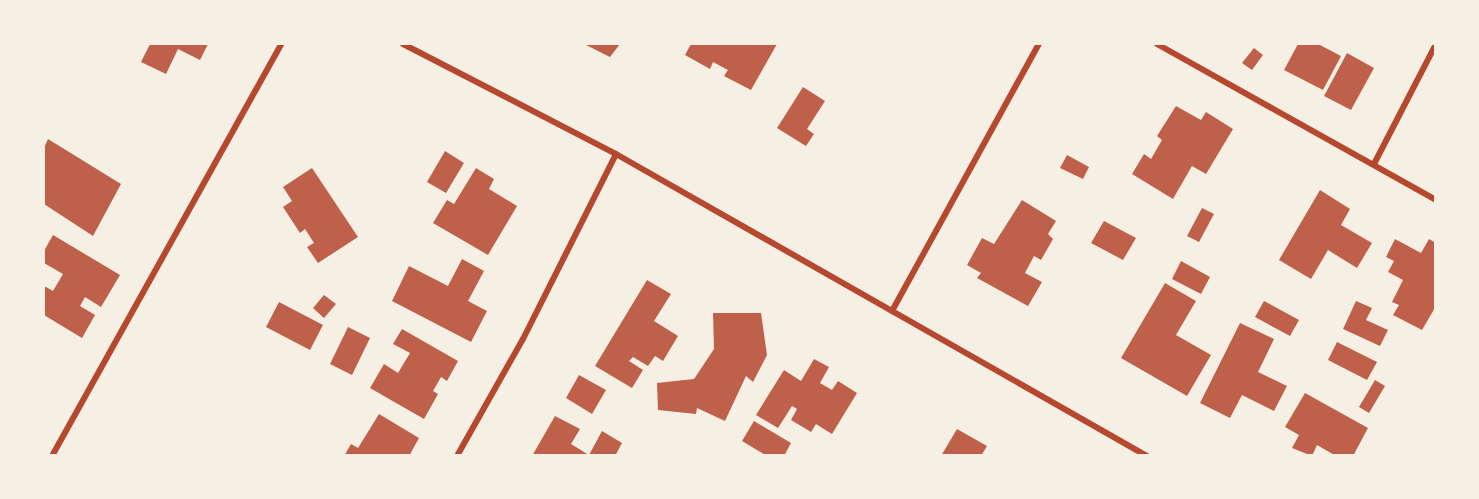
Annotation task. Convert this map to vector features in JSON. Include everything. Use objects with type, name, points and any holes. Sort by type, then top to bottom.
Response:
[{"type":"street","points":[[52,456],[281,44]]},
{"type":"street","points":[[403,44],[616,154],[1147,456]]},
{"type":"street","points":[[892,311],[1039,44]]},
{"type":"street","points":[[1157,44],[1436,200]]},
{"type":"street","points":[[1374,164],[1436,44]]},
{"type":"street","points":[[457,456],[523,339],[616,154]]},
{"type":"building","points":[[150,44],[208,44],[200,60],[178,49],[166,74],[141,62]]},
{"type":"building","points":[[584,44],[620,44],[610,57]]},
{"type":"building","points":[[691,44],[777,44],[751,90],[724,76],[728,70],[713,62],[710,69],[685,55]]},
{"type":"building","points":[[1298,44],[1318,44],[1341,56],[1323,90],[1284,70]]},
{"type":"building","points":[[1254,48],[1263,55],[1252,70],[1242,63]]},
{"type":"building","points":[[1347,53],[1374,68],[1351,110],[1324,96]]},
{"type":"building","points":[[803,87],[825,101],[807,129],[814,134],[806,146],[777,128]]},
{"type":"building","points":[[1176,106],[1201,120],[1206,112],[1233,129],[1206,174],[1192,166],[1173,199],[1132,174],[1144,154],[1151,159],[1162,140],[1157,136]]},
{"type":"building","points":[[48,139],[121,184],[93,236],[44,204],[44,148]]},
{"type":"building","points":[[445,151],[464,163],[446,193],[427,182]]},
{"type":"building","points":[[1067,155],[1089,167],[1083,179],[1060,168]]},
{"type":"building","points":[[312,168],[358,237],[318,263],[307,247],[314,243],[305,229],[300,233],[283,207],[292,201],[283,187]]},
{"type":"building","points":[[476,168],[494,179],[489,189],[517,206],[488,255],[433,223],[447,200],[454,204]]},
{"type":"building","points":[[1320,190],[1350,209],[1341,225],[1372,243],[1357,268],[1328,250],[1311,279],[1279,260]]},
{"type":"building","points":[[1022,200],[1056,221],[1048,234],[1053,239],[1041,260],[1034,256],[1025,273],[1042,282],[1028,306],[977,278],[981,273],[967,265],[982,238],[994,244]]},
{"type":"building","points":[[1202,208],[1214,214],[1199,242],[1187,236]]},
{"type":"building","points":[[1104,221],[1136,238],[1123,260],[1091,243]]},
{"type":"building","points":[[53,235],[120,275],[101,307],[85,297],[80,306],[95,315],[82,338],[44,315],[44,286],[53,291],[63,274],[44,263],[44,251]]},
{"type":"building","points":[[1395,239],[1421,253],[1429,239],[1436,243],[1436,306],[1422,330],[1393,315],[1399,305],[1392,302],[1403,280],[1388,272],[1394,261],[1386,257]]},
{"type":"building","points":[[462,259],[484,271],[468,301],[487,311],[471,342],[392,301],[409,266],[448,286]]},
{"type":"building","points":[[1181,261],[1210,277],[1201,294],[1172,279]]},
{"type":"building","points":[[647,280],[671,294],[654,321],[678,336],[663,361],[655,356],[648,366],[633,357],[629,361],[643,370],[632,388],[595,366]]},
{"type":"building","points":[[1165,283],[1196,301],[1176,335],[1211,355],[1187,396],[1121,358]]},
{"type":"building","points":[[324,295],[336,304],[324,318],[313,308]]},
{"type":"building","points":[[1264,301],[1299,320],[1290,336],[1255,317]]},
{"type":"building","points":[[1356,301],[1372,308],[1366,320],[1388,330],[1380,346],[1343,329]]},
{"type":"building","points":[[279,302],[323,325],[310,350],[266,327]]},
{"type":"building","points":[[713,313],[761,313],[767,355],[753,382],[746,376],[725,421],[697,408],[696,414],[658,410],[657,383],[694,379],[714,349]]},
{"type":"building","points":[[1240,323],[1274,339],[1258,372],[1287,386],[1274,411],[1242,395],[1230,418],[1200,403]]},
{"type":"building","points":[[348,327],[370,338],[352,375],[330,364]]},
{"type":"building","points":[[402,329],[458,361],[447,381],[441,377],[433,391],[438,394],[424,419],[370,388],[384,364],[398,373],[410,353],[393,344]]},
{"type":"building","points":[[1337,342],[1377,362],[1367,380],[1328,360]]},
{"type":"building","points":[[814,359],[829,367],[820,383],[832,390],[838,381],[857,393],[832,434],[816,424],[811,432],[791,420],[797,409],[792,406],[778,428],[756,415],[784,370],[801,381]]},
{"type":"building","points":[[579,375],[606,390],[592,414],[566,398]]},
{"type":"building","points":[[1375,380],[1385,386],[1369,413],[1359,407]]},
{"type":"building","points":[[1305,393],[1368,428],[1353,456],[1336,456],[1317,445],[1312,456],[1292,448],[1299,435],[1285,427]]},
{"type":"building","points":[[379,414],[419,438],[409,456],[344,456],[351,444],[358,448]]},
{"type":"building","points":[[555,416],[580,429],[571,444],[589,455],[602,431],[622,443],[615,456],[532,456]]},
{"type":"building","points":[[754,421],[791,443],[784,456],[767,456],[742,441]]},
{"type":"building","points":[[957,429],[987,446],[981,456],[941,456]]}]
